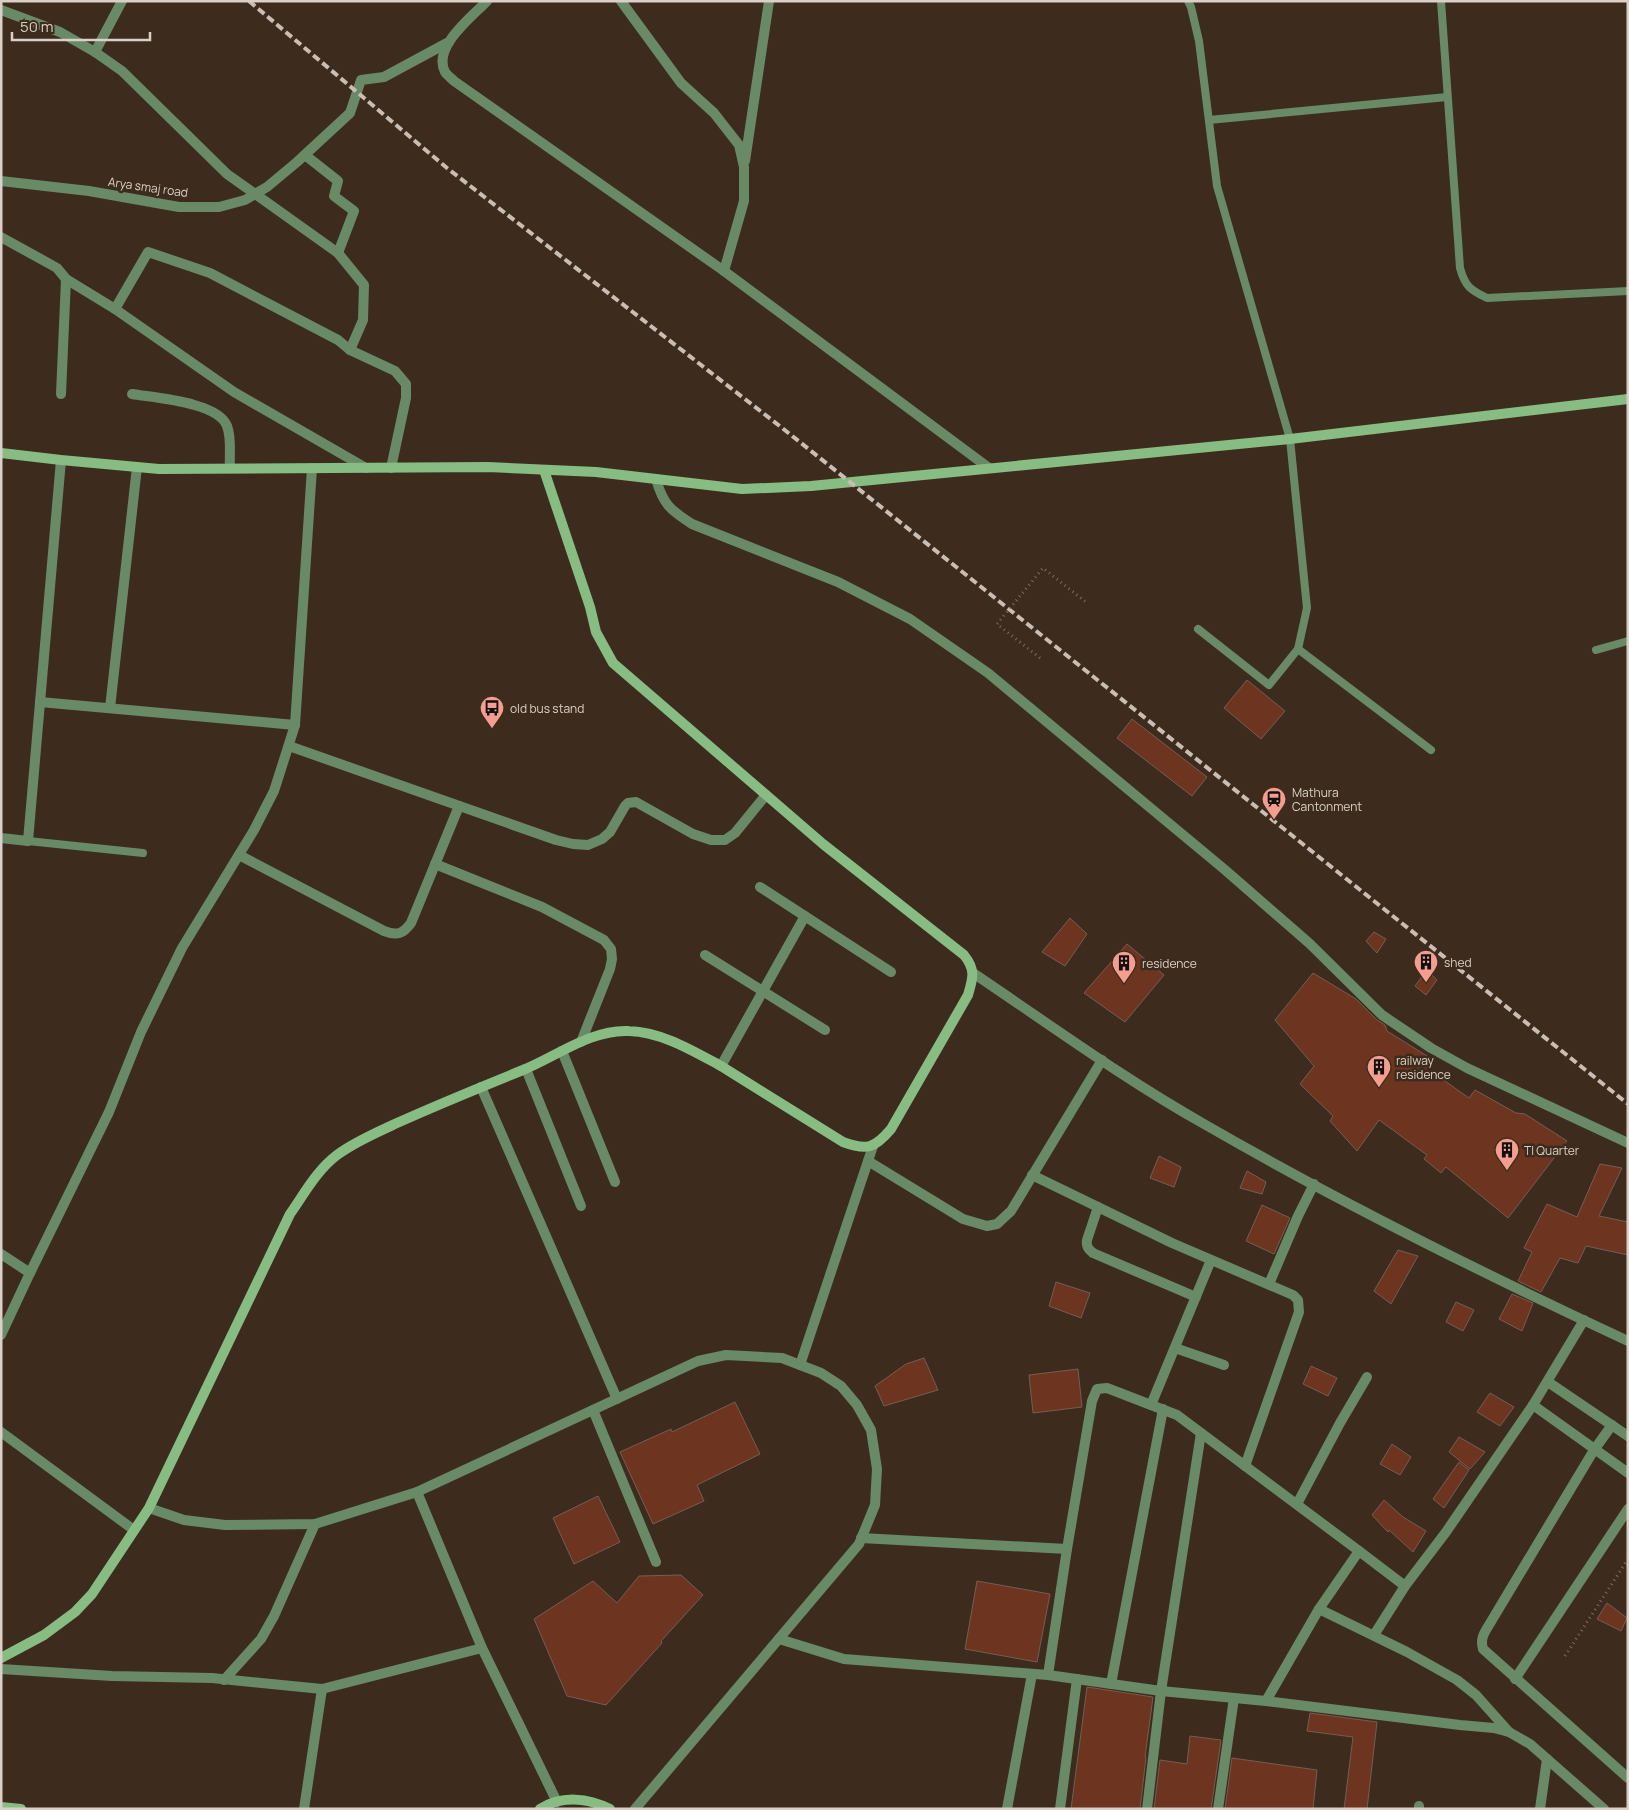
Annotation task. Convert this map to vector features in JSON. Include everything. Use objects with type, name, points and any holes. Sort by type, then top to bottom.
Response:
[{"type":"street","points":[[95,52],[122,1]]},
{"type":"street","points":[[488,1],[447,43],[442,59],[445,72],[454,81],[724,271],[989,468]]},
{"type":"street","points":[[621,1],[681,83],[714,114],[739,145],[744,167]]},
{"type":"street","points":[[724,271],[744,201],[744,167],[769,1]]},
{"type":"street","points":[[1,10],[60,32],[95,52],[122,71],[227,174],[338,253],[364,285],[363,320],[350,350]]},
{"type":"street","name":"Arya smaj road","points":[[1,181],[89,191],[179,206],[219,207],[245,200],[267,187],[350,114],[361,80],[384,77],[447,43]]},
{"type":"street","points":[[305,155],[338,181],[334,196],[354,211],[338,253]]},
{"type":"street","points":[[1,238],[57,268],[66,278],[115,309],[234,392],[366,468]]},
{"type":"street","points":[[115,309],[148,252],[210,273],[338,340],[350,350],[395,371],[406,384],[406,398],[391,468]]},
{"type":"street","points":[[61,394],[66,278]]},
{"type":"street","points":[[132,394],[197,405],[221,415],[228,426],[230,468]]},
{"type":"street","points":[[1,453],[159,469],[488,467],[596,472],[742,489],[811,486],[1290,439],[1628,398]]},
{"type":"street","points":[[1,838],[28,841],[61,460]]},
{"type":"street","points":[[110,708],[136,467]]},
{"type":"street","points":[[1,1335],[101,1129],[141,1032],[182,948],[254,830],[274,791],[289,746],[294,724],[312,468]]},
{"type":"street","points":[[1,1658],[44,1635],[75,1612],[92,1594],[149,1508],[290,1214],[312,1182],[335,1157],[356,1142],[411,1116],[526,1069],[581,1042],[605,1034],[628,1030],[646,1032],[666,1039],[721,1066],[843,1142],[858,1147],[873,1146],[881,1141],[896,1121],[968,995],[973,973],[969,961],[964,955],[831,850],[613,663],[596,632],[590,607],[544,470]]},
{"type":"street","points":[[656,479],[661,498],[676,514],[692,524],[838,582],[910,619],[988,672],[1224,869],[1309,943],[1382,1016],[1431,1048],[1467,1068],[1628,1144]]},
{"type":"street","points":[[40,702],[294,724]]},
{"type":"street","points":[[289,746],[556,840],[573,844],[588,845],[602,839],[610,832],[625,806],[628,803],[636,802],[693,834],[711,840],[725,840],[735,833],[766,795]]},
{"type":"street","points":[[239,855],[384,931],[399,934],[405,931],[411,923],[459,806]]},
{"type":"street","points":[[435,864],[542,908],[604,940],[611,949],[610,969],[581,1042]]},
{"type":"street","points":[[760,887],[890,972]]},
{"type":"street","points":[[721,1066],[804,916]]},
{"type":"street","points":[[705,955],[825,1030]]},
{"type":"street","points":[[973,973],[1102,1060],[1203,1124],[1360,1210],[1628,1340]]},
{"type":"street","points":[[562,1051],[615,1182]]},
{"type":"street","points":[[868,1161],[963,1219],[987,1226],[998,1224],[1011,1211],[1102,1060]]},
{"type":"street","points":[[526,1069],[581,1206]]},
{"type":"street","points":[[481,1087],[617,1399]]},
{"type":"street","points":[[800,1365],[873,1146]]},
{"type":"street","points":[[1032,1175],[1211,1260],[1293,1295],[1298,1300],[1299,1312],[1244,1466]]},
{"type":"street","points":[[1269,1284],[1314,1184]]},
{"type":"street","points":[[1098,1208],[1087,1245],[1093,1254],[1196,1297]]},
{"type":"street","points":[[1,1254],[30,1273]]},
{"type":"street","points":[[1151,1405],[1211,1260]]},
{"type":"street","points":[[1374,1636],[1405,1586],[1446,1532],[1533,1405],[1584,1320]]},
{"type":"street","points":[[1175,1348],[1224,1365]]},
{"type":"street","points":[[149,1508],[184,1520],[224,1525],[315,1524],[417,1492],[698,1361],[726,1355],[782,1358],[822,1373],[841,1386],[858,1405],[870,1430],[877,1469],[875,1505],[861,1538],[779,1639],[635,1809]]},
{"type":"street","points":[[1297,1504],[1367,1377]]},
{"type":"street","points":[[1548,1382],[1628,1436]]},
{"type":"street","points":[[1048,1675],[1067,1549],[1094,1393],[1097,1389],[1107,1388],[1177,1415],[1405,1586]]},
{"type":"street","points":[[1533,1405],[1628,1473]]},
{"type":"street","points":[[593,1410],[656,1562]]},
{"type":"street","points":[[1111,1684],[1164,1410]]},
{"type":"street","points":[[1612,1425],[1594,1450],[1482,1636],[1481,1644],[1483,1649],[1515,1679],[1628,1778]]},
{"type":"street","points":[[1,1432],[134,1530]]},
{"type":"street","points":[[1147,1809],[1161,1691],[1201,1433]]},
{"type":"street","points":[[417,1492],[482,1648],[557,1802]]},
{"type":"street","points":[[1515,1679],[1628,1509]]},
{"type":"street","points":[[224,1680],[261,1639],[274,1616],[315,1524]]},
{"type":"street","points":[[861,1538],[1067,1549]]},
{"type":"street","points":[[1266,1701],[1319,1609],[1360,1551]]},
{"type":"street","points":[[1319,1609],[1407,1652],[1463,1685],[1476,1695],[1509,1732]]},
{"type":"street","points":[[779,1639],[844,1659],[1048,1675],[1161,1691],[1266,1701],[1494,1728],[1509,1732],[1530,1744],[1604,1809]]},
{"type":"street","points":[[1,1668],[112,1676],[224,1680],[322,1689],[482,1648]]},
{"type":"street","points":[[1007,1809],[1032,1674]]},
{"type":"street","points":[[1060,1809],[1077,1679]]},
{"type":"street","points":[[304,1809],[322,1689]]},
{"type":"street","points":[[1218,1809],[1234,1698]]},
{"type":"street","points":[[1540,1809],[1548,1759]]},
{"type":"street","points":[[540,1809],[546,1805],[570,1799],[594,1801],[610,1809]]},
{"type":"street","points":[[1,1807],[21,1809]]},
{"type":"lane","points":[[1188,1],[1199,41],[1217,186],[1290,439],[1307,608],[1298,649],[1269,685],[1198,629]]},
{"type":"lane","points":[[1441,1],[1460,268],[1464,281],[1473,292],[1488,298],[1628,291]]},
{"type":"lane","points":[[1209,120],[1447,97]]},
{"type":"lane","points":[[1596,650],[1628,642]]},
{"type":"lane","points":[[1298,649],[1431,750]]},
{"type":"lane","points":[[28,841],[143,853]]},
{"type":"path","points":[[1040,658],[997,624],[1043,568],[1088,603]]},
{"type":"path","points":[[1566,1656],[1628,1559]]},
{"type":"building","points":[[1247,680],[1285,711],[1261,739],[1224,708]]},
{"type":"building","points":[[1132,719],[1207,777],[1192,796],[1117,738]]},
{"type":"building","points":[[1070,918],[1087,934],[1065,966],[1042,952]]},
{"type":"building","points":[[1374,932],[1386,939],[1377,953],[1366,941]]},
{"type":"building","name":"residence","points":[[1127,944],[1164,975],[1125,1022],[1084,993]]},
{"type":"building","name":"shed","points":[[1427,970],[1437,980],[1426,995],[1415,986]]},
{"type":"building","points":[[1313,973],[1356,999],[1377,1020],[1385,1025],[1387,1031],[1427,1056],[1421,1064],[1469,1098],[1475,1090],[1516,1113],[1525,1114],[1567,1141],[1508,1218],[1446,1167],[1441,1173],[1424,1159],[1427,1155],[1379,1120],[1357,1151],[1330,1121],[1333,1116],[1300,1084],[1314,1066],[1275,1020]]},
{"type":"building","points":[[1159,1156],[1181,1167],[1174,1187],[1150,1178]]},
{"type":"building","points":[[1600,1164],[1622,1168],[1599,1216],[1628,1222],[1628,1255],[1586,1246],[1578,1263],[1560,1258],[1541,1292],[1518,1281],[1532,1252],[1524,1248],[1547,1204],[1577,1217]]},
{"type":"building","points":[[1247,1171],[1266,1182],[1262,1194],[1240,1188]]},
{"type":"building","points":[[1262,1205],[1290,1218],[1274,1254],[1246,1241]]},
{"type":"building","points":[[1398,1250],[1418,1256],[1391,1304],[1374,1291]]},
{"type":"building","points":[[1056,1282],[1090,1293],[1081,1318],[1049,1306]]},
{"type":"building","points":[[1512,1294],[1533,1303],[1522,1331],[1499,1319]]},
{"type":"building","points":[[1456,1302],[1474,1310],[1463,1331],[1446,1322]]},
{"type":"building","points":[[924,1358],[938,1390],[884,1406],[875,1386],[906,1364]]},
{"type":"building","points":[[1311,1366],[1337,1378],[1328,1396],[1303,1384]]},
{"type":"building","points":[[1078,1369],[1082,1407],[1033,1413],[1029,1375]]},
{"type":"building","points":[[1490,1393],[1514,1407],[1500,1426],[1477,1412]]},
{"type":"building","points":[[735,1402],[760,1454],[697,1485],[704,1501],[653,1524],[620,1452],[671,1429],[672,1432]]},
{"type":"building","points":[[1459,1437],[1485,1452],[1470,1469],[1449,1452]]},
{"type":"building","points":[[1392,1444],[1411,1457],[1400,1475],[1380,1464]]},
{"type":"building","points":[[1459,1462],[1469,1470],[1444,1508],[1433,1499]]},
{"type":"building","points":[[598,1496],[620,1542],[574,1564],[553,1518]]},
{"type":"building","points":[[1384,1500],[1403,1517],[1426,1531],[1413,1552],[1389,1530],[1388,1532],[1372,1515]]},
{"type":"building","points":[[681,1575],[703,1595],[606,1705],[567,1696],[534,1619],[593,1581],[617,1603],[639,1576]]},
{"type":"building","points":[[977,1581],[1050,1594],[1037,1662],[965,1649]]},
{"type":"building","points":[[1607,1603],[1627,1618],[1621,1631],[1597,1619]]},
{"type":"building","points":[[1087,1687],[1153,1697],[1140,1809],[1071,1809]]},
{"type":"building","points":[[1310,1713],[1377,1722],[1367,1809],[1344,1809],[1353,1737],[1307,1731]]},
{"type":"building","points":[[1190,1736],[1221,1740],[1211,1809],[1154,1809],[1160,1760],[1187,1764]]},
{"type":"building","points":[[1232,1758],[1317,1770],[1313,1809],[1225,1809]]},
{"type":"railway","points":[[249,1],[447,168],[781,427],[1628,1104]]},
{"type":"place","name":"old bus stand","points":[[492,729]]},
{"type":"place","name":"Mathura Cantonment","points":[[1274,820]]},
{"type":"place","name":"shed","points":[[1426,983]]},
{"type":"place","name":"residence","points":[[1124,984]]},
{"type":"place","name":"railway residence","points":[[1379,1088]]},
{"type":"place","name":"TI Quarter","points":[[1507,1171]]}]
